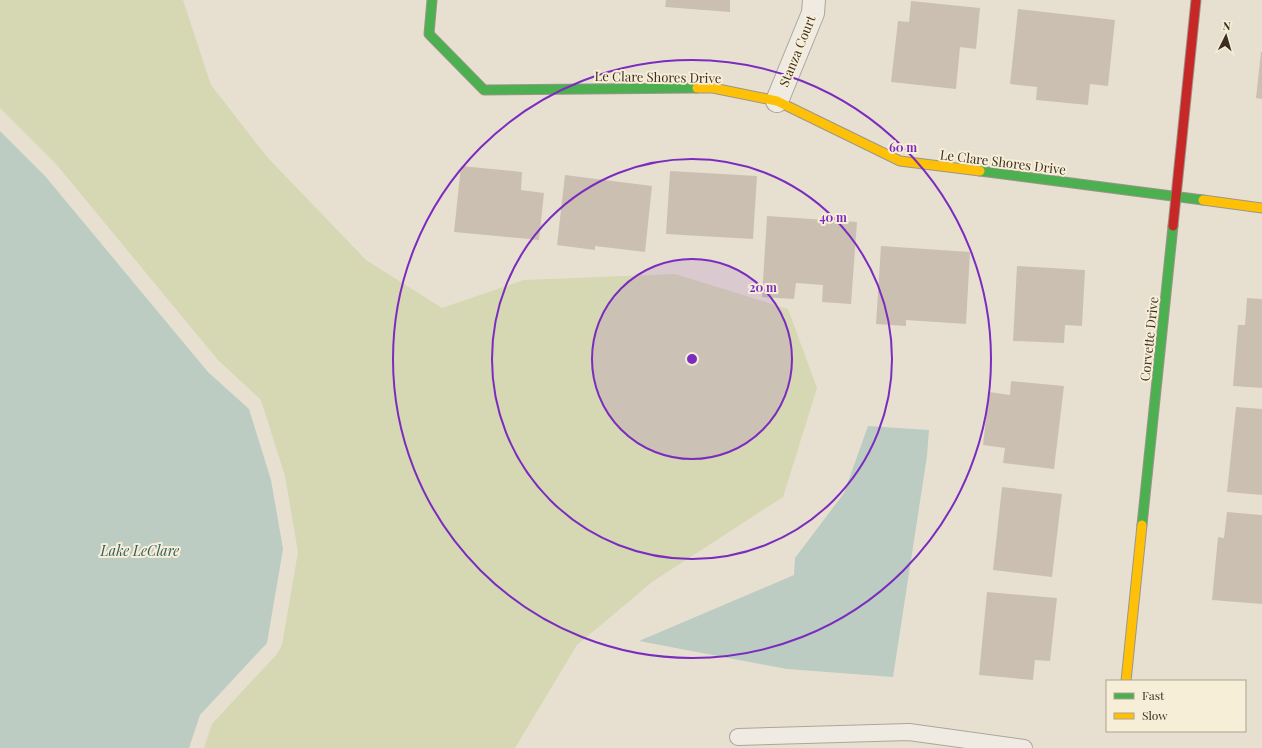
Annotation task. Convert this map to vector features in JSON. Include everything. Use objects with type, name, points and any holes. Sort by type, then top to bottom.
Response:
[{"type":"street","name":"Le Clare Shores Drive","points":[[432,0],[429,34],[484,90],[712,88],[777,101],[900,162],[1262,208]]},
{"type":"street","name":"Stanza Court","points":[[777,101],[813,13],[814,0]]},
{"type":"street","name":"Corvette Drive","points":[[1126,680],[1196,0]]},
{"type":"lane","points":[[738,737],[909,732],[1024,748]]},
{"type":"green space","points":[[0,0],[183,0],[211,85],[268,158],[366,260],[442,308],[524,280],[675,274],[788,309],[817,388],[783,497],[652,582],[577,645],[515,748],[204,748],[212,724],[277,654],[282,645],[298,552],[285,476],[261,400],[218,360],[56,164],[0,108]]},
{"type":"water","name":"Lake LeClare","points":[[0,131],[45,176],[208,372],[249,409],[271,480],[283,549],[267,643],[200,715],[189,748],[0,748]]},
{"type":"water","points":[[868,426],[929,430],[927,456],[893,677],[787,669],[639,641],[794,575],[795,558],[844,493]]},
{"type":"building","points":[[666,0],[730,0],[730,12],[665,7]]},
{"type":"building","points":[[911,1],[980,8],[976,49],[960,47],[956,89],[891,82],[898,21],[909,22]]},
{"type":"building","points":[[1018,9],[1115,20],[1108,86],[1090,84],[1088,105],[1036,100],[1037,87],[1010,84]]},
{"type":"building","points":[[1262,52],[1262,99],[1256,98]]},
{"type":"building","points":[[461,166],[522,172],[521,190],[544,193],[539,240],[454,232]]},
{"type":"building","points":[[670,171],[757,176],[753,239],[666,234]]},
{"type":"building","points":[[565,175],[652,186],[645,252],[595,246],[595,250],[557,245]]},
{"type":"building","points":[[767,216],[857,222],[851,304],[822,302],[823,285],[796,283],[794,299],[762,297]]},
{"type":"building","points":[[881,246],[970,252],[966,324],[906,320],[906,326],[876,324]]},
{"type":"building","points":[[1017,266],[1085,270],[1082,326],[1065,325],[1064,343],[1013,341]]},
{"type":"building","points":[[1247,298],[1262,299],[1262,388],[1233,386],[1238,325],[1245,325]]},
{"type":"building","points":[[1011,381],[1064,386],[1054,469],[1003,463],[1005,448],[983,445],[989,392],[1010,395]]},
{"type":"building","points":[[1236,407],[1262,409],[1262,495],[1227,492]]},
{"type":"building","points":[[1002,487],[1062,494],[1052,577],[993,570]]},
{"type":"building","points":[[1227,512],[1262,515],[1262,604],[1212,600],[1218,537],[1224,538]]},
{"type":"building","points":[[987,592],[1057,598],[1050,661],[1035,660],[1033,680],[979,675]]},
{"type":"traffic: fast","points":[[432,0],[429,34],[484,90],[697,88]]},
{"type":"traffic: fast","points":[[980,171],[1203,200]]},
{"type":"traffic: fast","points":[[1142,525],[1173,226]]},
{"type":"traffic: slow","points":[[697,88],[713,88],[777,101],[900,161],[980,171]]},
{"type":"traffic: slow","points":[[1203,200],[1262,208]]},
{"type":"traffic: slow","points":[[1126,680],[1142,525]]},
{"type":"traffic: jam","points":[[1173,226],[1196,0]]}]
